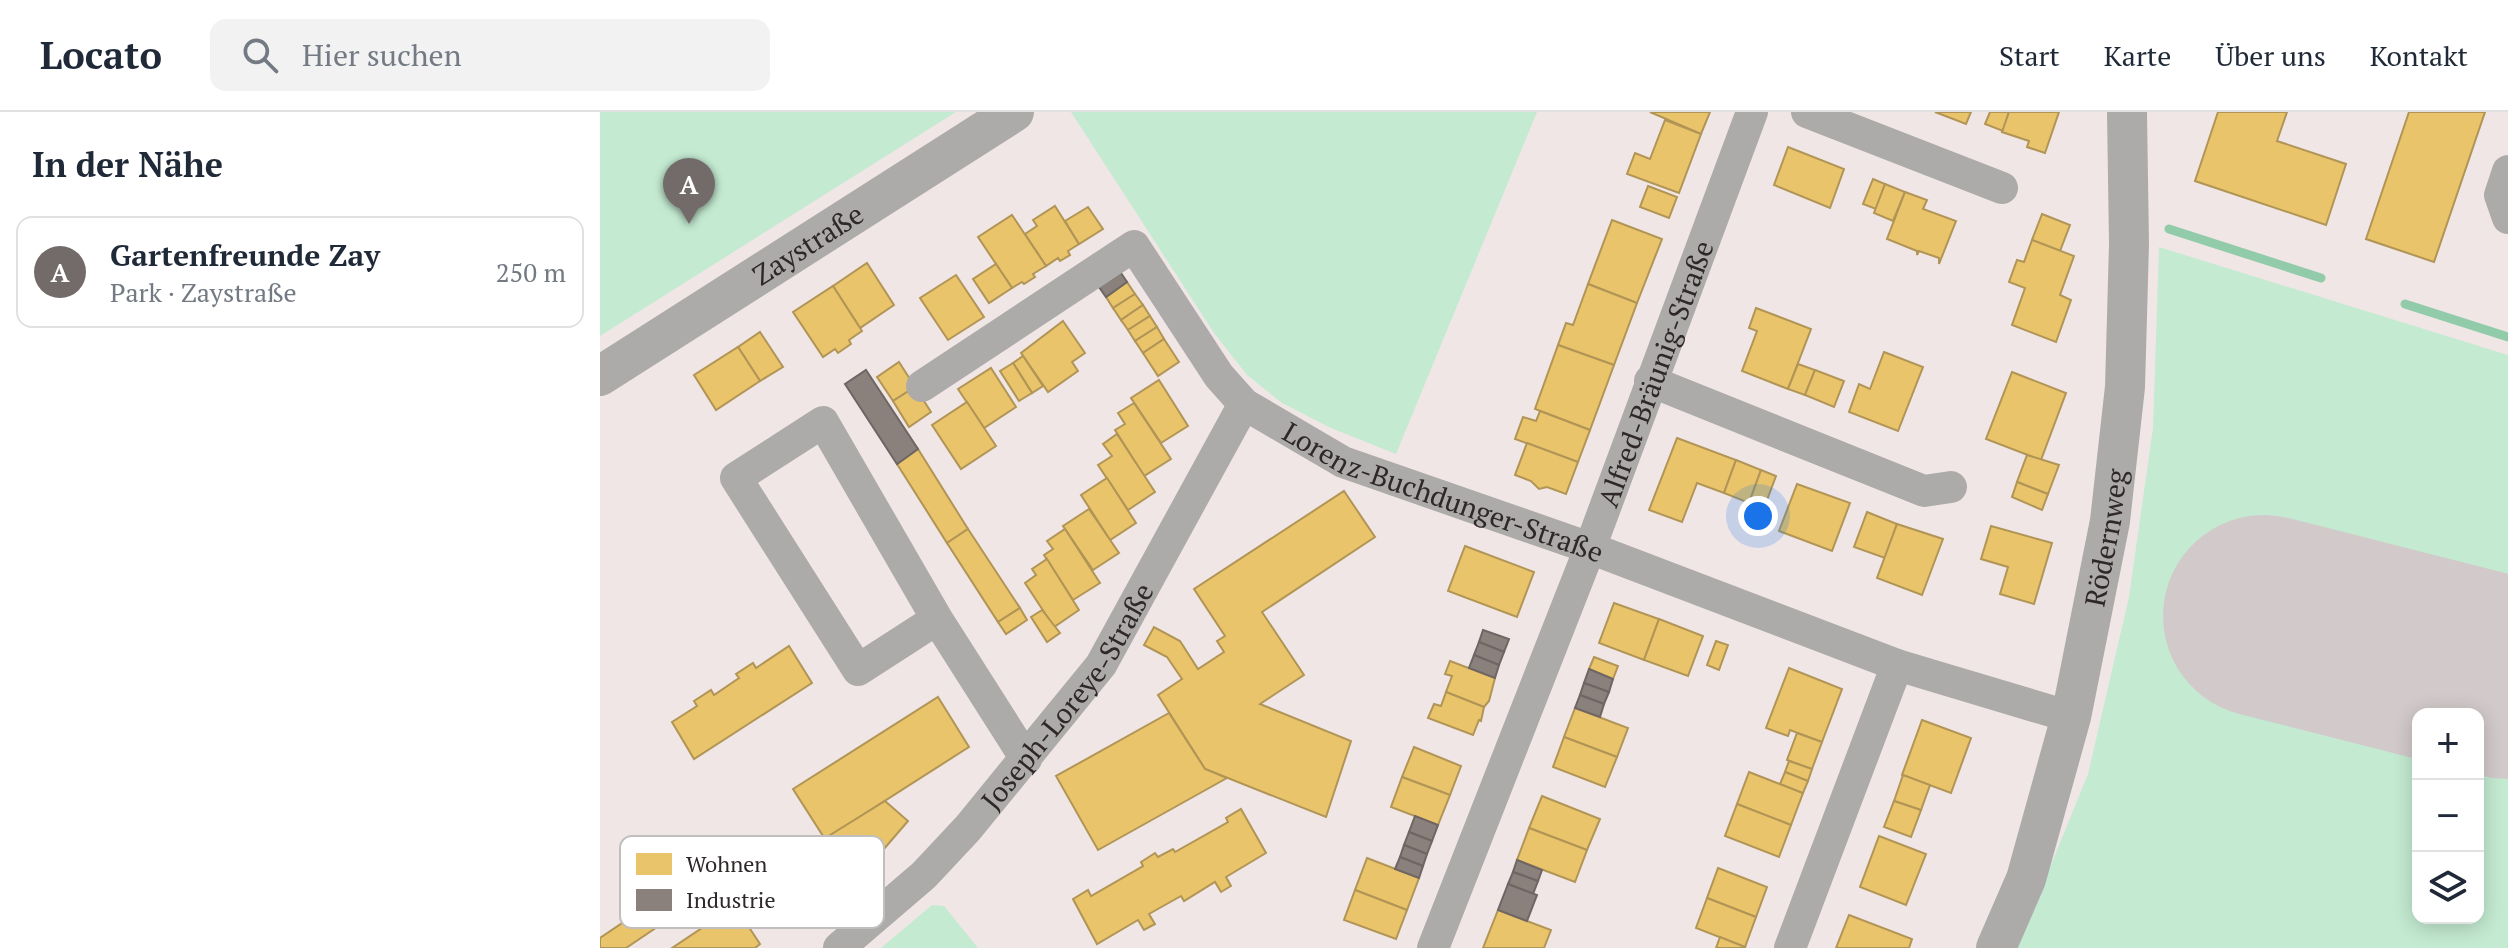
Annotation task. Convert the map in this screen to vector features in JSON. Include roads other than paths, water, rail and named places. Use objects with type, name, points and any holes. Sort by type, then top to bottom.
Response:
[{"type":"street","name":"Zaystraße","points":[[600,376],[1014,112]]},
{"type":"street","name":"Alfred-Bräunig-Straße","points":[[1433,948],[1590,548],[1752,112]]},
{"type":"street","points":[[1807,112],[2002,188]]},
{"type":"street","name":"Rödernweg","points":[[1996,948],[2026,879],[2071,717],[2110,521],[2125,387],[2129,244],[2127,112]]},
{"type":"street","points":[[2508,171],[2500,195],[2508,218]]},
{"type":"street","name":"Lorenz-Buchdunger-Straße","points":[[922,386],[1134,246],[1219,376],[1244,404],[1343,462],[1590,548],[1897,665],[2071,717]]},
{"type":"street","points":[[1650,381],[1924,491],[1951,487]]},
{"type":"street","name":"Joseph-Loreye-Straße","points":[[884,909],[924,875],[1026,759],[1101,665],[1244,404]]},
{"type":"street","points":[[937,619],[858,670],[736,478],[823,422],[937,619],[1026,759]]},
{"type":"street","points":[[1790,948],[1897,665]]},
{"type":"street","name":"Joseph-Loreye-Straße","points":[[839,948],[862,928]]},
{"type":"waterway","points":[[2169,229],[2321,278]]},
{"type":"waterway","points":[[2405,304],[2508,337]]},
{"type":"place","name":"Gartenfreunde Zay","points":[[689,224]]}]
